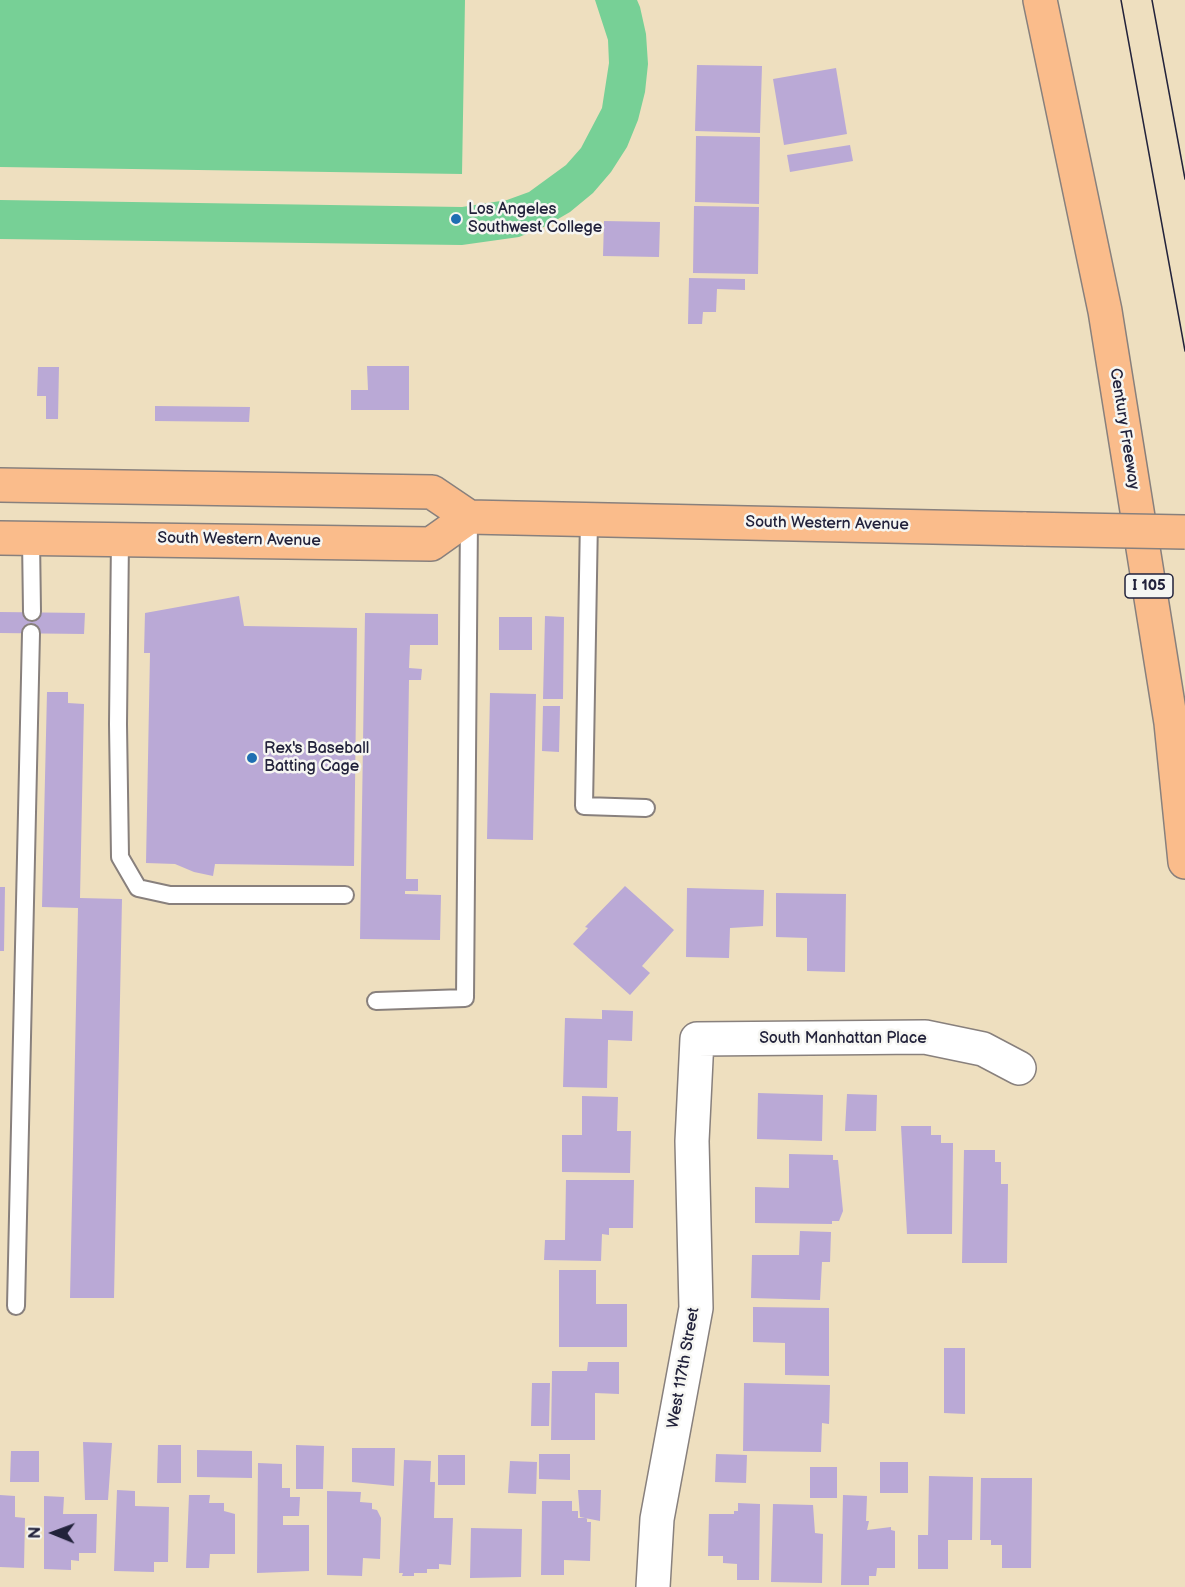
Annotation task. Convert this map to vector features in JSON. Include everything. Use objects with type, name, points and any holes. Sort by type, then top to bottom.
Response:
[{"type":"main road","name":"Century Freeway","points":[[1040,0],[1105,311],[1171,723],[1185,862]]},
{"type":"main road","points":[[0,484],[432,492],[469,517]]},
{"type":"main road","name":"South Western Avenue","points":[[16,538],[431,544],[469,517],[1185,532]]},
{"type":"street","name":"South Manhattan Place","points":[[696,1039],[925,1037],[983,1049],[1019,1068]]},
{"type":"street","name":"West 117th Street","points":[[653,1587],[657,1519],[696,1308],[692,1141],[696,1039]]},
{"type":"lane","points":[[376,1001],[465,998],[469,517]]},
{"type":"lane","points":[[589,519],[584,806],[646,808]]},
{"type":"lane","points":[[16,538],[32,612]]},
{"type":"lane","points":[[120,538],[118,724],[120,858],[138,888],[170,895],[345,895]]},
{"type":"lane","points":[[16,1306],[31,633]]},
{"type":"green space","points":[[0,0],[465,0],[462,174],[0,167]]},
{"type":"green space","points":[[595,0],[637,0],[640,7],[646,34],[648,64],[645,92],[638,120],[627,147],[611,172],[593,193],[570,212],[546,226],[519,237],[462,245],[0,239],[0,200],[462,207],[507,200],[529,192],[566,165],[581,148],[602,108],[609,63],[608,40]]},
{"type":"building","points":[[697,65],[762,66],[760,133],[695,131]]},
{"type":"building","points":[[836,68],[847,134],[784,145],[773,79]]},
{"type":"building","points":[[696,136],[760,137],[759,204],[695,202]]},
{"type":"building","points":[[850,145],[853,161],[790,172],[787,155]]},
{"type":"building","points":[[694,206],[759,207],[758,274],[693,273]]},
{"type":"building","points":[[604,221],[660,222],[659,257],[603,256]]},
{"type":"building","points":[[689,278],[745,279],[745,290],[717,289],[716,312],[703,312],[702,324],[688,324]]},
{"type":"building","points":[[367,366],[409,366],[409,410],[351,410],[351,390],[368,390]]},
{"type":"building","points":[[38,367],[59,367],[58,419],[46,419],[46,396],[37,396]]},
{"type":"building","points":[[155,406],[250,407],[249,422],[155,421]]},
{"type":"building","name":"Rex's Baseball Batting Cage","points":[[239,596],[244,626],[357,628],[354,866],[215,864],[213,876],[194,872],[175,864],[146,863],[150,653],[144,653],[145,613]]},
{"type":"building","points":[[0,612],[85,613],[84,634],[0,633]]},
{"type":"building","points":[[365,613],[438,614],[438,645],[410,645],[409,668],[422,669],[421,680],[409,680],[406,879],[418,879],[418,891],[405,891],[405,894],[441,895],[440,940],[360,939]]},
{"type":"building","points":[[545,616],[564,617],[563,699],[543,699]]},
{"type":"building","points":[[499,617],[532,617],[532,650],[499,650]]},
{"type":"building","points":[[47,692],[68,692],[68,703],[84,704],[80,898],[122,899],[114,1298],[70,1298],[78,908],[42,907]]},
{"type":"building","points":[[490,693],[536,694],[533,840],[487,839]]},
{"type":"building","points":[[543,706],[560,706],[559,752],[542,751]]},
{"type":"building","points":[[625,886],[674,930],[642,966],[650,973],[630,995],[573,944],[588,928],[585,927]]},
{"type":"building","points":[[0,887],[5,887],[4,951],[0,951]]},
{"type":"building","points":[[687,888],[764,890],[763,926],[730,928],[729,958],[686,957]]},
{"type":"building","points":[[776,893],[846,894],[845,972],[807,971],[807,938],[776,937]]},
{"type":"building","points":[[602,1010],[633,1011],[632,1041],[608,1040],[607,1088],[563,1087],[565,1018],[602,1019]]},
{"type":"building","points":[[758,1093],[823,1095],[822,1141],[757,1139]]},
{"type":"building","points":[[847,1094],[877,1095],[876,1131],[845,1131]]},
{"type":"building","points":[[582,1096],[618,1097],[617,1131],[631,1131],[630,1173],[562,1172],[562,1135],[582,1135]]},
{"type":"building","points":[[901,1126],[931,1126],[931,1135],[941,1135],[941,1143],[953,1143],[952,1234],[907,1234]]},
{"type":"building","points":[[964,1150],[995,1150],[995,1162],[1001,1162],[1001,1184],[1008,1184],[1007,1263],[962,1263]]},
{"type":"building","points":[[789,1154],[833,1155],[833,1160],[838,1160],[843,1211],[839,1221],[832,1221],[832,1224],[755,1223],[755,1187],[789,1188]]},
{"type":"building","points":[[566,1180],[634,1180],[633,1228],[609,1228],[609,1235],[602,1234],[601,1261],[544,1260],[545,1240],[565,1240]]},
{"type":"building","points":[[800,1231],[831,1232],[830,1262],[822,1262],[820,1300],[751,1298],[752,1255],[799,1255]]},
{"type":"building","points":[[559,1270],[596,1270],[596,1304],[627,1304],[627,1347],[559,1347]]},
{"type":"building","points":[[753,1307],[829,1308],[829,1376],[785,1375],[785,1343],[753,1342]]},
{"type":"building","points":[[944,1348],[965,1348],[965,1414],[944,1413]]},
{"type":"building","points":[[588,1362],[619,1362],[619,1394],[595,1393],[595,1440],[551,1440],[552,1371],[587,1371]]},
{"type":"building","points":[[532,1383],[550,1383],[549,1426],[531,1426]]},
{"type":"building","points":[[744,1383],[830,1385],[829,1424],[822,1423],[821,1452],[743,1451]]},
{"type":"building","points":[[83,1442],[112,1443],[108,1500],[85,1500]]},
{"type":"building","points":[[158,1445],[181,1445],[181,1483],[157,1483]]},
{"type":"building","points":[[296,1445],[324,1446],[323,1489],[296,1489]]},
{"type":"building","points":[[352,1448],[395,1448],[394,1486],[352,1482]]},
{"type":"building","points":[[197,1450],[252,1451],[252,1478],[197,1477]]},
{"type":"building","points":[[11,1451],[39,1451],[39,1482],[10,1482]]},
{"type":"building","points":[[539,1454],[570,1454],[570,1480],[539,1479]]},
{"type":"building","points":[[716,1454],[747,1455],[746,1483],[715,1482]]},
{"type":"building","points":[[438,1455],[465,1455],[465,1485],[438,1485]]},
{"type":"building","points":[[404,1460],[431,1461],[430,1482],[435,1482],[434,1518],[453,1518],[451,1565],[439,1564],[439,1569],[427,1569],[427,1573],[414,1573],[414,1576],[402,1576],[403,1573],[399,1573]]},
{"type":"building","points":[[510,1461],[537,1462],[536,1494],[508,1493]]},
{"type":"building","points":[[880,1462],[908,1462],[908,1493],[880,1493]]},
{"type":"building","points":[[258,1463],[282,1464],[282,1488],[290,1488],[290,1497],[300,1497],[299,1516],[283,1516],[283,1525],[309,1525],[309,1571],[257,1573]]},
{"type":"building","points":[[810,1467],[837,1467],[837,1498],[810,1498]]},
{"type":"building","points":[[929,1476],[973,1477],[972,1540],[948,1540],[948,1569],[918,1569],[918,1535],[928,1535]]},
{"type":"building","points":[[981,1478],[1032,1478],[1031,1568],[1002,1568],[1002,1545],[991,1545],[991,1540],[980,1540]]},
{"type":"building","points":[[117,1490],[135,1491],[135,1506],[169,1507],[168,1562],[154,1562],[154,1572],[114,1571]]},
{"type":"building","points":[[578,1490],[601,1490],[600,1521],[580,1517]]},
{"type":"building","points":[[327,1491],[361,1492],[360,1502],[372,1503],[372,1509],[377,1510],[381,1518],[380,1559],[363,1558],[362,1576],[327,1575]]},
{"type":"building","points":[[0,1495],[15,1496],[15,1517],[25,1518],[24,1568],[0,1567]]},
{"type":"building","points":[[189,1495],[210,1495],[209,1503],[224,1503],[224,1511],[235,1514],[235,1554],[210,1554],[209,1568],[186,1568]]},
{"type":"building","points":[[843,1495],[867,1496],[866,1521],[869,1521],[867,1530],[891,1527],[891,1530],[895,1531],[895,1568],[877,1568],[876,1576],[869,1576],[869,1585],[841,1585]]},
{"type":"building","points":[[44,1496],[64,1497],[63,1514],[97,1514],[96,1553],[79,1553],[79,1561],[71,1560],[71,1570],[44,1569]]},
{"type":"building","points":[[542,1501],[572,1501],[572,1511],[578,1511],[578,1518],[587,1518],[587,1522],[591,1522],[590,1561],[564,1560],[564,1575],[541,1575]]},
{"type":"building","points":[[738,1503],[760,1504],[759,1580],[737,1580],[737,1564],[723,1563],[723,1556],[708,1556],[709,1514],[734,1514],[734,1511],[738,1511]]},
{"type":"building","points":[[773,1504],[813,1505],[815,1533],[823,1534],[822,1583],[771,1582]]},
{"type":"building","points":[[471,1528],[522,1529],[521,1577],[470,1578]]},
{"type":"tram line","points":[[1121,0],[1185,351]]},
{"type":"tram line","points":[[1152,0],[1185,179]]},
{"type":"place","name":"Los Angeles Southwest College","points":[[456,219]]},
{"type":"place","name":"Rex's Baseball Batting Cage","points":[[252,758]]}]
